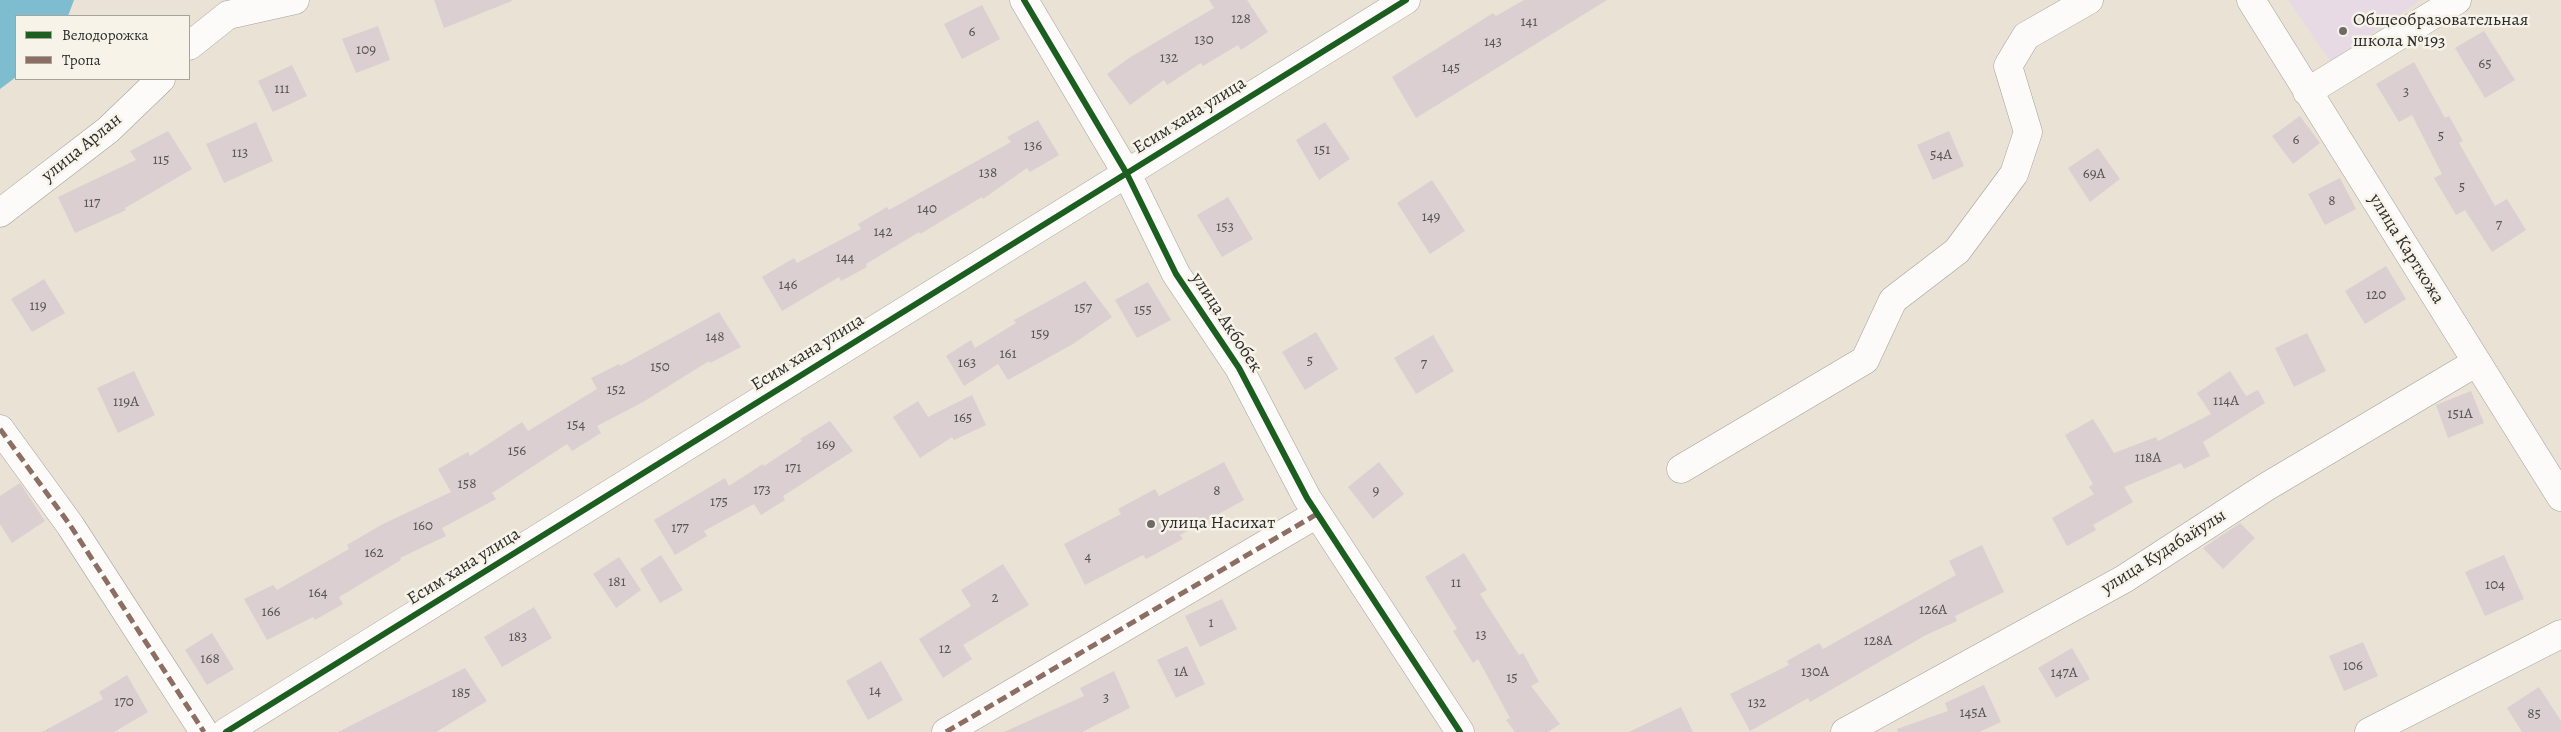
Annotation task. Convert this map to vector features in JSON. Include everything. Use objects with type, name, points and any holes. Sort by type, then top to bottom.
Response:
[{"type":"street","points":[[190,45],[228,15],[295,0]]},
{"type":"street","name":"улица Акбобек","points":[[1024,0],[1127,174],[1176,274],[1239,368],[1307,498],[1460,732]]},
{"type":"street","name":"Есим хана улица","points":[[226,732],[1406,0]]},
{"type":"street","points":[[1681,469],[1864,360],[1893,300],[1957,251],[2014,174],[2028,132],[2008,66],[2026,36],[2089,0]]},
{"type":"street","name":"улица Карткожа","points":[[2251,0],[2561,497]]},
{"type":"street","points":[[2307,92],[2457,0]]},
{"type":"street","name":"улица Арлан","points":[[0,213],[108,130],[159,80]]},
{"type":"street","name":"улица Кудабайулы","points":[[1846,732],[2124,579],[2266,487],[2477,362]]},
{"type":"street","points":[[0,429],[70,525],[204,732]]},
{"type":"street","points":[[946,732],[1318,514]]},
{"type":"street","points":[[2369,732],[2561,634]]},
{"type":"shaded area","name":"Общеобразовательная школа №193","points":[[2288,0],[2421,0],[2331,62]]},
{"type":"water","points":[[0,0],[74,0],[68,15],[15,15],[15,78],[0,89]]},
{"type":"building","points":[[434,0],[511,0],[512,1],[444,28]]},
{"type":"building","points":[[1209,0],[1247,0],[1268,32],[1241,50],[1238,45],[1203,66],[1201,63],[1167,85],[1164,80],[1130,105],[1107,74],[1129,58],[1214,8]]},
{"type":"building","points":[[1524,0],[1607,0],[1416,118],[1392,77],[1493,13],[1496,16]]},
{"type":"building","points":[[982,5],[1000,39],[962,59],[944,24]]},
{"type":"building","points":[[378,26],[390,60],[356,73],[342,39]]},
{"type":"building","points":[[2484,31],[2515,80],[2485,98],[2455,48]]},
{"type":"building","points":[[2414,62],[2445,118],[2449,116],[2463,141],[2459,143],[2495,206],[2507,199],[2526,230],[2492,252],[2465,210],[2456,215],[2434,178],[2442,174],[2412,115],[2399,122],[2376,84]]},
{"type":"building","points":[[292,65],[307,96],[273,112],[258,81]]},
{"type":"building","points":[[2300,116],[2320,143],[2293,164],[2272,136]]},
{"type":"building","points":[[1038,120],[1059,155],[1030,172],[1027,168],[983,199],[982,197],[920,234],[919,232],[866,264],[867,267],[841,281],[839,277],[782,311],[762,277],[794,258],[797,263],[861,229],[858,224],[887,207],[889,210],[1011,142],[1007,137]]},
{"type":"building","points":[[256,122],[273,161],[224,183],[206,144]]},
{"type":"building","points":[[1325,122],[1350,159],[1319,180],[1296,140]]},
{"type":"building","points":[[168,131],[192,169],[125,208],[126,210],[75,233],[58,197],[136,160],[130,151]]},
{"type":"building","points":[[1949,131],[1964,166],[1933,180],[1917,145]]},
{"type":"building","points":[[2098,148],[2120,179],[2090,202],[2068,168]]},
{"type":"building","points":[[2340,178],[2356,209],[2325,225],[2308,194]]},
{"type":"building","points":[[1432,180],[1465,231],[1430,254],[1397,203]]},
{"type":"building","points":[[1228,197],[1253,239],[1222,257],[1197,215]]},
{"type":"building","points":[[2386,266],[2406,299],[2365,324],[2345,291]]},
{"type":"building","points":[[44,279],[65,313],[32,332],[11,299]]},
{"type":"building","points":[[1085,281],[1112,317],[1073,344],[1008,380],[998,364],[964,386],[946,356],[971,340],[975,348],[1016,323],[1014,320]]},
{"type":"building","points":[[1148,282],[1171,320],[1137,338],[1115,300]]},
{"type":"building","points":[[719,312],[741,347],[710,363],[709,361],[643,402],[597,426],[601,433],[572,451],[567,444],[492,493],[496,499],[442,528],[446,536],[400,558],[401,560],[339,597],[343,604],[315,620],[313,617],[267,640],[244,599],[273,585],[277,590],[349,549],[347,545],[383,524],[451,492],[438,469],[468,452],[470,456],[522,422],[528,431],[597,389],[591,378],[619,364],[620,366]]},
{"type":"building","points":[[1316,332],[1338,369],[1305,390],[1282,352]]},
{"type":"building","points":[[2307,333],[2326,371],[2294,387],[2275,348]]},
{"type":"building","points":[[1433,335],[1454,371],[1416,394],[1394,358]]},
{"type":"building","points":[[134,371],[155,415],[118,433],[97,388]]},
{"type":"building","points":[[2230,371],[2246,396],[2258,390],[2265,403],[2203,442],[2210,456],[2184,469],[2181,463],[2124,487],[2133,502],[2093,525],[2096,530],[2067,546],[2052,518],[2094,494],[2089,487],[2093,484],[2065,435],[2093,419],[2114,453],[2156,437],[2158,441],[2211,414],[2197,393]]},
{"type":"building","points":[[2471,391],[2484,423],[2448,438],[2436,405]]},
{"type":"building","points":[[972,395],[986,425],[954,440],[952,437],[920,458],[893,417],[918,401],[928,417]]},
{"type":"building","points":[[830,421],[853,451],[783,496],[785,500],[761,515],[754,504],[704,531],[707,536],[675,555],[654,520],[725,478],[729,486],[763,464],[764,466],[802,441],[800,439]]},
{"type":"building","points":[[1224,462],[1244,500],[1180,535],[1183,539],[1146,559],[1143,555],[1085,585],[1064,544],[1121,514],[1118,509],[1155,489],[1159,496]]},
{"type":"building","points":[[1379,462],[1404,494],[1373,519],[1348,487]]},
{"type":"building","points":[[20,483],[45,521],[12,543],[0,524],[0,496]]},
{"type":"building","points":[[2240,523],[2255,538],[2223,569],[2203,548]]},
{"type":"building","points":[[1982,545],[2004,592],[1955,616],[1957,621],[1926,635],[1810,702],[1808,698],[1750,731],[1730,694],[1789,665],[1787,661],[1819,643],[1823,649],[1956,575],[1949,561]]},
{"type":"building","points":[[1464,553],[1487,590],[1480,594],[1519,655],[1523,653],[1539,682],[1531,686],[1560,724],[1548,732],[1515,732],[1506,720],[1510,718],[1478,659],[1473,663],[1453,631],[1457,629],[1425,577]]},
{"type":"building","points":[[661,555],[683,590],[660,603],[640,569]]},
{"type":"building","points":[[2504,555],[2524,599],[2485,616],[2465,572]]},
{"type":"building","points":[[619,557],[641,590],[616,608],[593,574]]},
{"type":"building","points":[[1003,564],[1029,605],[963,645],[972,659],[943,678],[919,639],[971,606],[961,590]]},
{"type":"building","points":[[1222,599],[1237,629],[1200,647],[1185,616]]},
{"type":"building","points":[[534,607],[552,638],[502,667],[484,637]]},
{"type":"building","points":[[212,633],[234,669],[207,685],[185,650]]},
{"type":"building","points":[[2363,642],[2378,676],[2344,691],[2329,656]]},
{"type":"building","points":[[1187,646],[1205,684],[1176,698],[1157,660]]},
{"type":"building","points":[[2072,648],[2090,679],[2056,698],[2038,668]]},
{"type":"building","points":[[881,661],[903,700],[868,720],[846,681]]},
{"type":"building","points":[[465,668],[487,701],[436,732],[338,732]]},
{"type":"building","points":[[1114,671],[1130,708],[1082,732],[1004,732],[1084,696],[1080,688]]},
{"type":"building","points":[[127,675],[148,712],[114,732],[42,732],[103,699],[99,692]]},
{"type":"building","points":[[1984,685],[2001,722],[1979,732],[1898,732],[1897,729],[1948,711],[1945,703]]},
{"type":"building","points":[[2539,687],[2561,721],[2561,732],[2522,732],[2507,708]]},
{"type":"building","points":[[1681,707],[1693,732],[1629,732]]},
{"type":"marked path","points":[[0,429],[70,525],[204,732]]},
{"type":"marked path","points":[[946,732],[1317,514]]},
{"type":"cycle path","points":[[1024,0],[1127,174],[1176,274],[1239,368],[1307,498],[1460,732]]},
{"type":"cycle path","points":[[226,732],[1406,0]]},
{"type":"place","name":"Общеобразовательная школа №193","points":[[2343,31]]},
{"type":"place","name":"улица Насихат","points":[[1151,524]]}]
